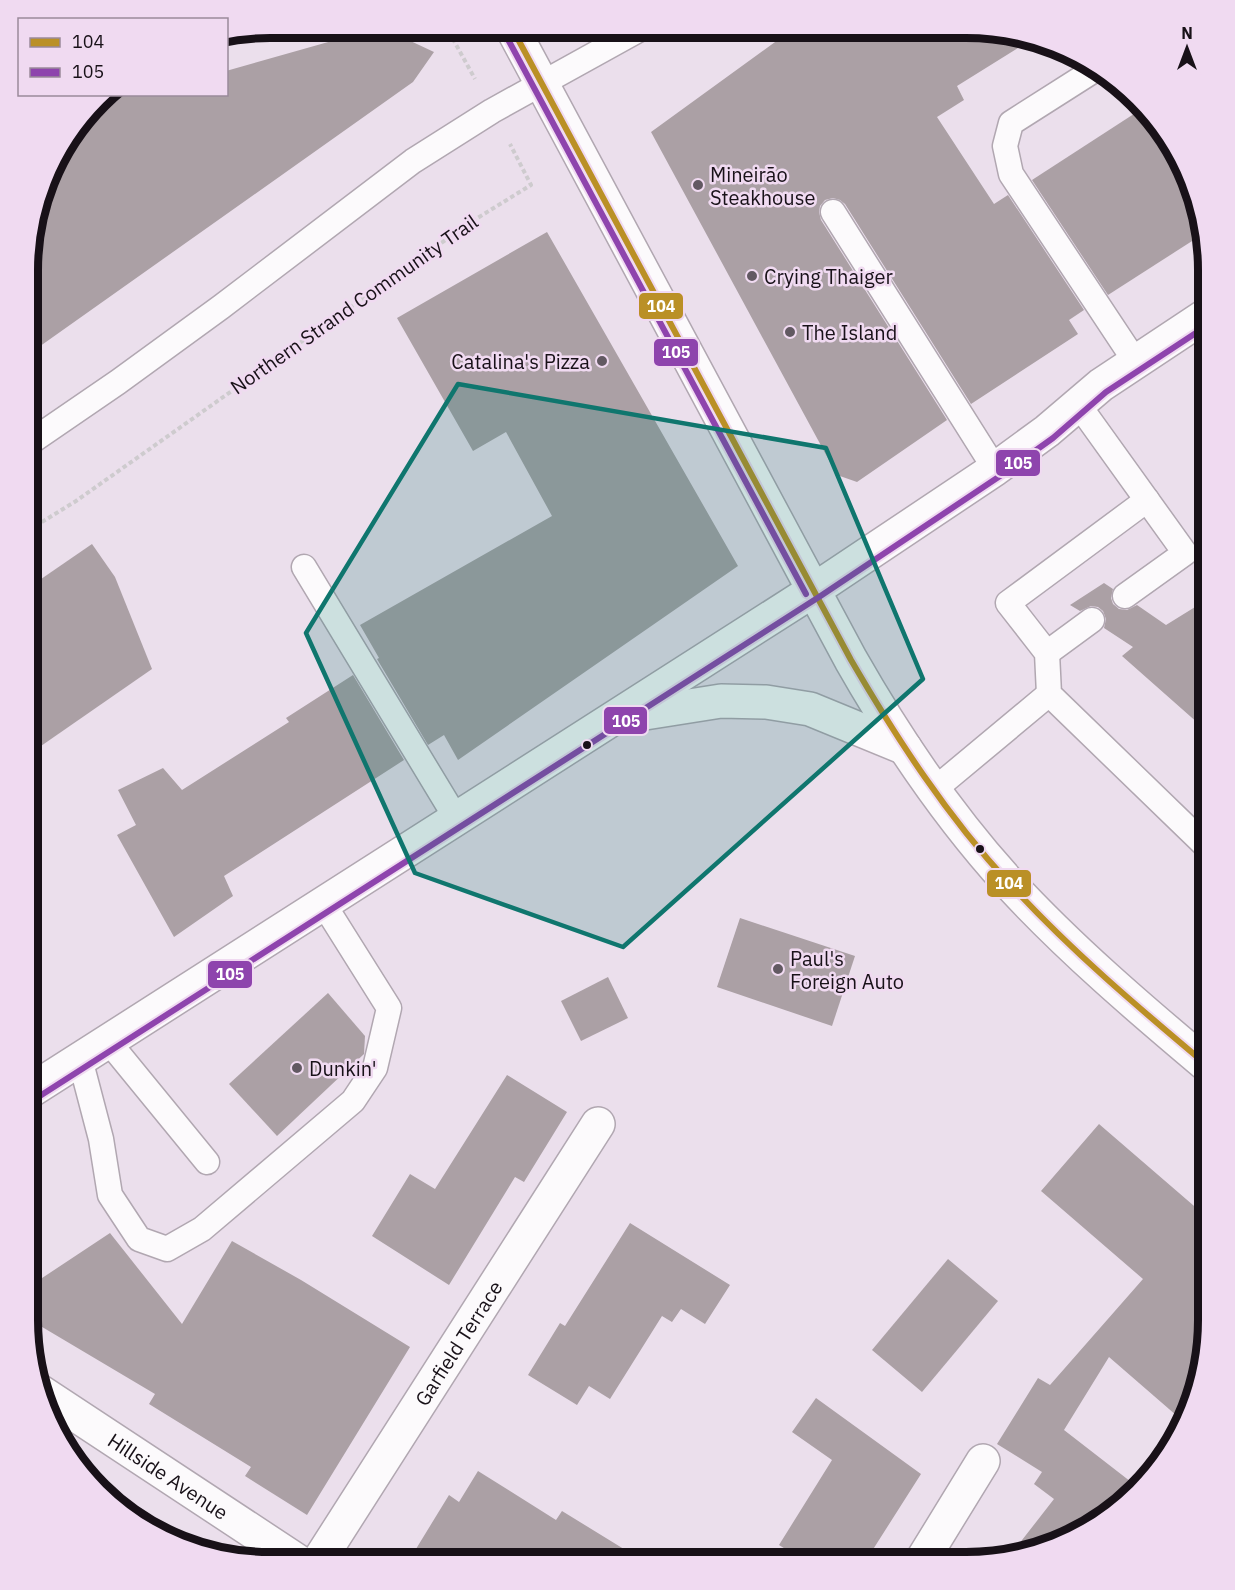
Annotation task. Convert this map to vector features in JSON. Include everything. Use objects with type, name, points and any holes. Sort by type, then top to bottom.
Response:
[{"type":"main road","points":[[517,37],[877,706],[905,748],[958,822],[1008,882],[1097,971],[1198,1057]]},
{"type":"main road","points":[[38,1086],[814,590],[995,469],[1047,431],[1101,385],[1198,321]]},
{"type":"main road","points":[[612,718],[721,701],[766,702],[810,709],[905,748]]},
{"type":"main road","name":"Garfield Terrace","points":[[324,1552],[598,1124]]},
{"type":"main road","name":"Hillside Avenue","points":[[52,1401],[284,1552]]},
{"type":"main road","points":[[928,1552],[984,1461]]},
{"type":"lane","points":[[38,437],[221,307],[413,161],[492,111],[626,37]]},
{"type":"lane","points":[[1089,74],[1011,123],[1005,146],[1011,174],[1135,362]]},
{"type":"lane","points":[[833,212],[995,469]]},
{"type":"lane","points":[[1078,404],[1185,553],[1125,596]]},
{"type":"lane","points":[[1147,500],[1008,603],[1047,652],[1049,694],[1198,838]]},
{"type":"lane","points":[[304,567],[456,818]]},
{"type":"lane","points":[[1047,652],[1092,620]]},
{"type":"lane","points":[[935,789],[1049,694]]},
{"type":"lane","points":[[80,1059],[101,1139],[110,1195],[139,1239],[167,1249],[202,1229],[353,1101],[375,1068],[389,1008],[323,903]]},
{"type":"lane","points":[[108,1041],[207,1162]]},
{"type":"path","name":"Northern Strand Community Trail","points":[[38,524],[76,501],[443,241],[531,185],[451,37]]},
{"type":"highlighted area","points":[[458,384],[826,448],[923,679],[623,947],[415,873],[306,633]]},
{"type":"building","points":[[346,37],[402,37],[434,52],[413,82],[38,348],[38,254],[45,209],[61,167],[85,128],[116,96],[228,96],[228,70]]},
{"type":"building","points":[[782,37],[966,37],[996,39],[1023,44],[957,86],[964,100],[937,117],[994,204],[1008,195],[1084,310],[1069,320],[1078,334],[971,404],[845,204],[833,198],[825,200],[820,206],[821,220],[947,420],[857,482],[837,475],[651,132]]},
{"type":"building","points":[[1136,112],[1150,128],[1174,167],[1190,209],[1196,239],[1108,295],[1032,180]]},
{"type":"building","points":[[547,232],[738,566],[458,760],[444,735],[428,745],[377,659],[379,658],[360,625],[552,516],[506,432],[473,451],[397,318]]},
{"type":"building","points":[[92,544],[115,577],[152,669],[38,748],[38,581]]},
{"type":"building","points":[[1104,583],[1113,589],[1111,598],[1113,604],[1119,609],[1127,610],[1137,605],[1166,625],[1198,605],[1198,723],[1122,656],[1133,647],[1104,628],[1106,619],[1103,611],[1091,606],[1080,611],[1070,605]]},
{"type":"building","points":[[353,675],[404,760],[224,876],[233,896],[174,937],[117,835],[136,825],[118,790],[163,768],[182,790],[289,722],[286,718]]},
{"type":"building","points":[[740,918],[855,956],[832,1026],[717,987]]},
{"type":"building","points":[[608,977],[628,1018],[581,1041],[561,1001]]},
{"type":"building","name":"Dunkin'","points":[[328,993],[365,1036],[364,1054],[277,1136],[229,1084]]},
{"type":"building","points":[[507,1075],[567,1112],[524,1182],[515,1177],[449,1285],[372,1236],[410,1174],[435,1189]]},
{"type":"building","points":[[1099,1124],[1198,1209],[1196,1351],[1190,1381],[1177,1416],[1109,1357],[1064,1430],[1132,1483],[1107,1505],[1068,1529],[1017,1547],[1054,1499],[1034,1484],[1042,1472],[997,1444],[1038,1378],[1050,1385],[1143,1279],[1041,1191]]},
{"type":"building","points":[[630,1223],[730,1285],[705,1324],[681,1309],[672,1322],[662,1316],[610,1399],[589,1386],[577,1405],[528,1375],[560,1323],[565,1326]]},
{"type":"building","points":[[110,1233],[182,1324],[232,1241],[410,1347],[307,1515],[245,1476],[251,1467],[149,1404],[155,1394],[38,1325],[38,1281]]},
{"type":"building","points":[[948,1259],[998,1301],[922,1392],[872,1350]]},
{"type":"building","points":[[816,1398],[921,1474],[871,1552],[790,1552],[779,1545],[832,1460],[792,1432]]},
{"type":"building","points":[[478,1471],[556,1520],[562,1511],[629,1552],[414,1552],[449,1495],[459,1502]]},
{"type":"transit line","name":"105","points":[[507,37],[806,594]]},
{"type":"transit line","name":"104","points":[[517,37],[851,660],[905,748],[965,831],[1032,908],[1105,978],[1198,1058]]},
{"type":"transit line","name":"105","points":[[38,1097],[819,597],[1000,476],[1053,438],[1106,392],[1198,332]]},
{"type":"place","name":"Mineirão Steakhouse","points":[[698,185]]},
{"type":"place","name":"Crying Thaiger","points":[[752,276]]},
{"type":"place","name":"The Island","points":[[790,332]]},
{"type":"place","name":"Catalina's Pizza","points":[[602,361]]},
{"type":"place","name":"Paul's Foreign Auto","points":[[778,969]]},
{"type":"place","name":"Dunkin'","points":[[297,1068]]}]
